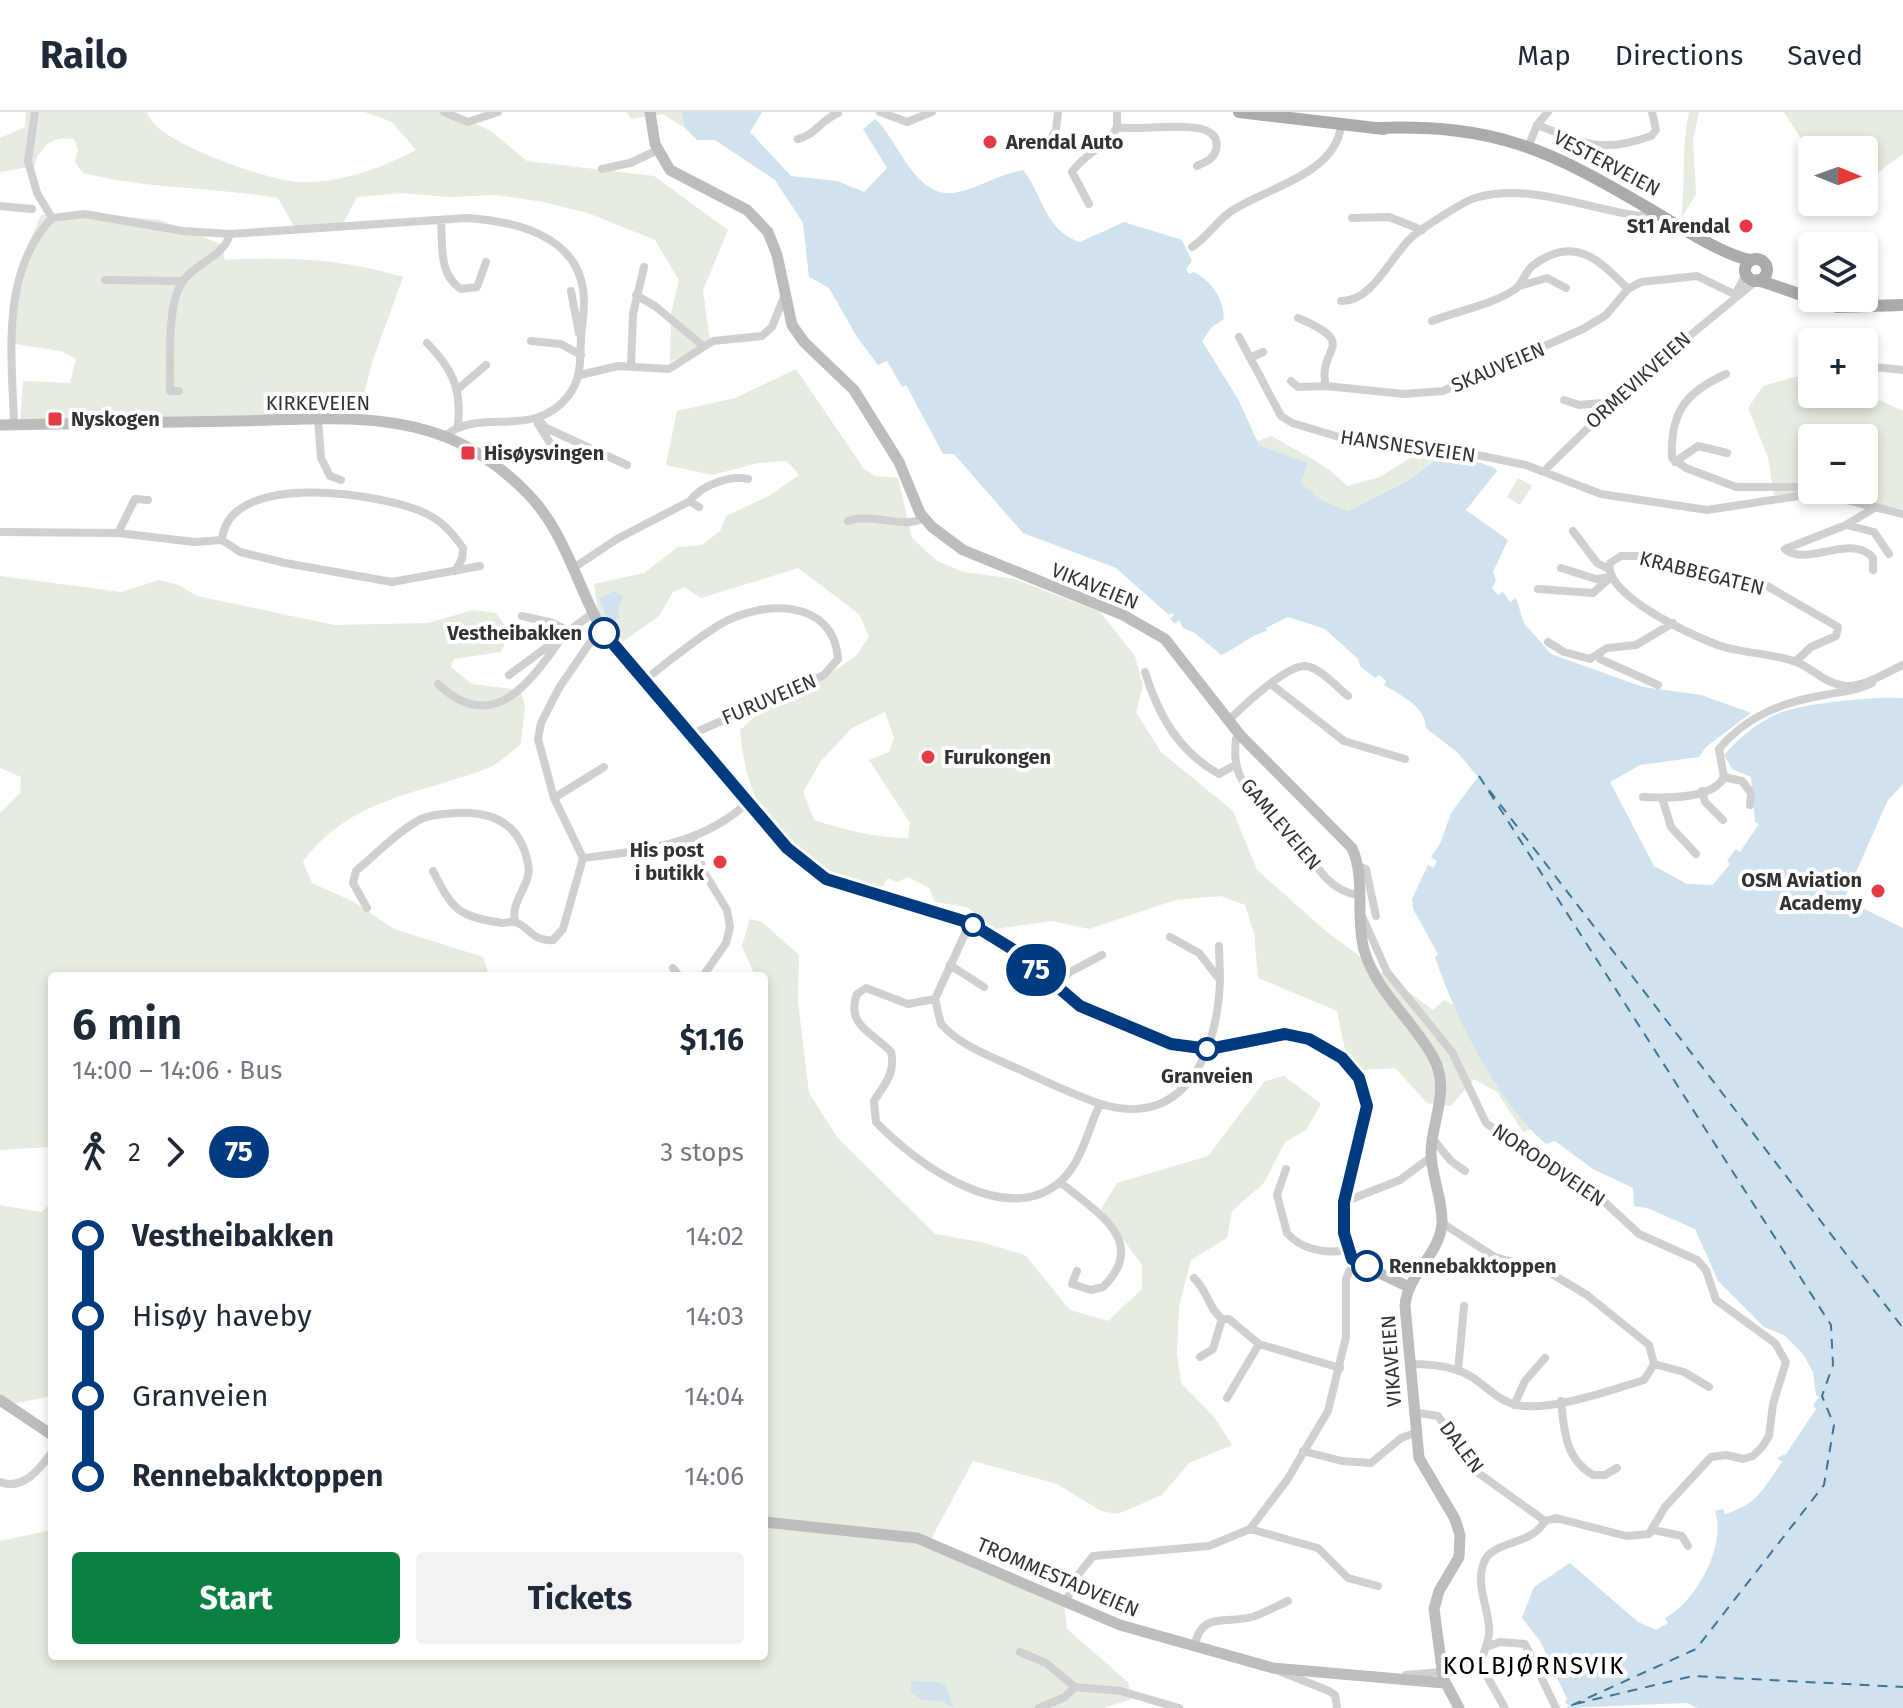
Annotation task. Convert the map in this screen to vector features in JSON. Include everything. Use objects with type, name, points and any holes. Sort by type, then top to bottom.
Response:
[{"type":"main road","points":[[650,112],[658,150]]},
{"type":"main road","name":"VESTERVEIEN","points":[[1239,112],[1341,126],[1451,130],[1529,145],[1652,210],[1751,273],[1798,296]]},
{"type":"main road","name":"VIKAVEIEN","points":[[658,150],[674,174],[747,210],[762,224],[777,255],[792,325],[804,342],[854,390],[899,462],[924,518],[963,550],[1123,615],[1158,634],[1177,651],[1240,735],[1347,842],[1358,866]]},
{"type":"main road","name":"VESTERVEIEN","points":[[1751,273],[1767,269],[1798,296]]},
{"type":"main road","name":"VESTERVEIEN","points":[[1878,306],[1903,305]]},
{"type":"main road","name":"KIRKEVEIEN","points":[[0,425],[318,419],[395,423],[445,436],[484,457],[528,494],[557,532],[600,628],[747,803],[801,862],[826,879],[970,923],[1017,952],[1054,987],[1080,1006],[1171,1044],[1209,1049],[1267,1035],[1294,1035],[1337,1054],[1354,1070],[1364,1090],[1366,1114],[1344,1202],[1347,1250],[1354,1261]]},
{"type":"main road","points":[[1358,866],[1361,940],[1375,977],[1437,1066],[1441,1106],[1431,1157],[1442,1223]]},
{"type":"main road","name":"VIKAVEIEN","points":[[1442,1223],[1436,1244],[1409,1287],[1405,1306],[1415,1433],[1421,1466],[1450,1510],[1460,1535],[1459,1557],[1439,1591],[1434,1609],[1444,1680],[1459,1708]]},
{"type":"main road","name":"VIKAVEIEN","points":[[1354,1261],[1409,1287]]},
{"type":"main road","points":[[0,1400],[48,1432]]},
{"type":"main road","name":"TROMMESTADVEIEN","points":[[768,1522],[917,1538],[977,1561],[1120,1625],[1273,1668],[1444,1680]]},
{"type":"street","points":[[35,112],[28,161],[37,193],[52,218]]},
{"type":"street","points":[[444,112],[468,122],[498,112]]},
{"type":"street","points":[[798,139],[812,134],[825,120],[839,112]]},
{"type":"street","points":[[880,112],[907,122],[932,112]]},
{"type":"street","points":[[1023,141],[1050,140],[1056,130],[1058,112]]},
{"type":"street","points":[[1089,204],[1072,172],[1078,164],[1106,145],[1117,127],[1117,112]]},
{"type":"street","points":[[1529,145],[1537,125],[1548,112]]},
{"type":"street","points":[[1537,125],[1577,143],[1603,145],[1651,136],[1656,130],[1652,112]]},
{"type":"street","points":[[1117,127],[1139,131],[1189,125],[1203,127],[1214,137],[1216,150],[1209,160],[1197,166]]},
{"type":"street","points":[[1192,247],[1231,211],[1325,160],[1338,143],[1341,126]]},
{"type":"street","points":[[602,169],[618,167],[658,150]]},
{"type":"street","points":[[1341,301],[1352,300],[1367,290],[1422,230],[1470,200],[1489,195],[1557,198],[1640,216],[1652,210]]},
{"type":"street","points":[[0,206],[32,209]]},
{"type":"street","points":[[14,424],[5,371],[19,281],[32,244],[52,218],[85,214],[183,231],[230,234],[441,220],[504,221],[528,228],[562,250],[576,268],[584,290],[580,375],[570,394],[557,408],[538,419],[458,426],[445,436]]},
{"type":"street","points":[[1352,218],[1389,217],[1422,230]]},
{"type":"street","points":[[441,220],[444,272],[448,281],[461,289],[477,287],[486,262]]},
{"type":"street","points":[[179,391],[170,391],[173,311],[182,281],[223,248],[230,234]]},
{"type":"street","points":[[1519,286],[1535,264],[1550,256],[1578,253],[1592,255],[1606,265],[1628,289],[1641,282],[1697,276],[1736,295]]},
{"type":"street","points":[[631,366],[636,295],[644,267]]},
{"type":"street","name":"ORMEVIKVEIEN","points":[[1545,470],[1612,402],[1736,295],[1751,273]]},
{"type":"street","points":[[1432,321],[1547,278],[1566,288]]},
{"type":"street","points":[[105,280],[182,281]]},
{"type":"street","name":"SKAUVEIEN","points":[[1291,381],[1298,387],[1326,386],[1404,394],[1443,391],[1583,329],[1606,315],[1628,289]]},
{"type":"street","points":[[571,291],[581,337]]},
{"type":"street","points":[[636,295],[655,306],[702,345]]},
{"type":"street","points":[[580,375],[631,366],[669,369],[702,345],[762,336],[772,327],[784,297]]},
{"type":"street","points":[[1298,318],[1326,330],[1331,337],[1333,348],[1324,373],[1326,386]]},
{"type":"street","name":"HANSNESVEIEN","points":[[1239,337],[1281,416],[1292,423],[1356,442],[1434,446],[1545,470],[1601,494],[1707,510],[1798,493]]},
{"type":"street","points":[[531,341],[561,344],[581,355]]},
{"type":"street","points":[[427,343],[454,374],[458,389],[458,426]]},
{"type":"street","points":[[1252,357],[1263,352]]},
{"type":"street","points":[[458,389],[486,365]]},
{"type":"street","points":[[1878,367],[1903,370]]},
{"type":"street","points":[[1726,374],[1689,394],[1678,414],[1671,451],[1675,462],[1736,487],[1798,487]]},
{"type":"street","points":[[1564,400],[1579,405],[1612,402]]},
{"type":"street","points":[[318,419],[321,458],[330,476],[341,480]]},
{"type":"street","points":[[538,419],[544,439],[554,449],[590,456]]},
{"type":"street","points":[[538,419],[546,428],[627,465]]},
{"type":"street","points":[[1675,462],[1698,446],[1727,453]]},
{"type":"street","points":[[575,567],[617,539],[690,501],[698,492],[731,478],[748,479]]},
{"type":"street","points":[[222,540],[228,519],[240,507],[258,498],[304,494],[370,499],[412,508],[444,525],[463,548],[462,559],[455,571]]},
{"type":"street","points":[[118,533],[135,499],[148,500]]},
{"type":"street","points":[[690,501],[699,507]]},
{"type":"street","name":"HANSNESVEIEN","points":[[1862,504],[1903,514]]},
{"type":"street","points":[[1873,570],[1873,558],[1860,549],[1805,554],[1785,551],[1846,525],[1874,508]]},
{"type":"street","points":[[848,521],[869,515],[912,523],[924,518]]},
{"type":"street","points":[[1846,525],[1874,532],[1889,554]]},
{"type":"street","points":[[1573,531],[1625,594],[1673,623],[1722,646],[1796,661],[1821,678],[1845,686],[1879,677]]},
{"type":"street","points":[[0,532],[118,533],[194,542],[222,540],[240,552],[392,582],[480,566]]},
{"type":"street","name":"KRABBEGATEN","points":[[1610,573],[1614,559],[1631,555],[1762,583],[1838,627],[1836,636],[1811,647],[1796,661]]},
{"type":"street","points":[[1561,568],[1596,579],[1610,573]]},
{"type":"street","points":[[1538,589],[1553,587],[1593,593],[1610,573]]},
{"type":"street","name":"FURUVEIEN","points":[[643,681],[719,625],[757,611],[791,607],[804,610],[829,629],[837,645],[838,659],[824,675],[690,735]]},
{"type":"street","points":[[509,675],[593,613]]},
{"type":"street","points":[[522,616],[553,623],[565,633]]},
{"type":"street","points":[[1548,642],[1580,659],[1590,659],[1607,648],[1636,645],[1673,623]]},
{"type":"street","points":[[433,871],[457,911],[501,923],[515,922],[540,939],[558,937],[583,858],[554,798],[540,749],[541,723],[559,688],[600,628]]},
{"type":"street","points":[[438,684],[459,701],[475,706],[518,694],[565,633]]},
{"type":"street","points":[[1599,653],[1600,659],[1614,668],[1658,685]]},
{"type":"street","points":[[1643,797],[1662,798],[1715,788],[1724,777],[1719,749],[1754,719],[1778,705],[1852,691],[1903,665]]},
{"type":"street","points":[[1228,721],[1255,695],[1306,666],[1348,696]]},
{"type":"street","points":[[1145,672],[1157,705],[1190,756],[1219,774],[1235,765]]},
{"type":"street","points":[[1272,685],[1344,741],[1405,759]]},
{"type":"street","name":"GAMLEVEIEN","points":[[1240,735],[1236,739],[1235,765],[1245,785],[1288,825],[1309,859],[1341,891],[1358,895]]},
{"type":"street","points":[[554,798],[604,767]]},
{"type":"street","points":[[1724,777],[1742,781],[1751,793],[1750,805]]},
{"type":"street","points":[[1702,791],[1705,802],[1723,820]]},
{"type":"street","points":[[1662,798],[1671,827],[1696,854]]},
{"type":"street","points":[[583,858],[649,849],[692,837],[729,819],[747,803]]},
{"type":"street","points":[[367,908],[353,883],[356,871],[422,818],[473,812],[491,814],[505,821],[528,860],[529,874],[514,904],[515,922]]},
{"type":"street","points":[[692,837],[704,872],[730,918],[726,943],[706,972]]},
{"type":"street","points":[[1358,866],[1366,869],[1376,916]]},
{"type":"street","name":"NORODDVEIEN","points":[[1359,911],[1379,960],[1452,1052],[1486,1123],[1564,1178],[1595,1193],[1639,1234],[1697,1260],[1706,1270],[1716,1300],[1775,1343],[1785,1356],[1769,1436],[1762,1447],[1753,1456],[1743,1459],[1726,1455],[1711,1457],[1665,1507],[1653,1530]]},
{"type":"street","points":[[970,923],[935,999],[941,1024],[948,1032],[978,1050],[1100,1104],[1149,1107],[1169,1101],[1192,1080],[1209,1049],[1220,980],[1219,946]]},
{"type":"street","points":[[1170,937],[1199,953],[1220,980]]},
{"type":"street","points":[[1054,987],[1070,972],[1102,955]]},
{"type":"street","points":[[950,965],[984,987]]},
{"type":"street","points":[[935,999],[908,1004],[866,988],[857,994],[857,1023],[885,1045],[894,1063],[891,1074],[874,1101],[876,1122],[930,1165],[987,1196],[1022,1198],[1060,1182],[1079,1155],[1100,1104]]},
{"type":"street","points":[[1433,1139],[1451,1161],[1465,1171]]},
{"type":"street","points":[[1344,1202],[1400,1180],[1431,1157]]},
{"type":"street","points":[[1286,1169],[1277,1195],[1287,1233],[1307,1247],[1347,1250]]},
{"type":"street","points":[[1060,1182],[1106,1220],[1121,1245],[1121,1266],[1103,1287],[1077,1288],[1072,1284],[1077,1271]]},
{"type":"street","points":[[1410,1364],[1458,1371],[1514,1405],[1561,1401],[1644,1380],[1654,1364],[1649,1345],[1587,1295],[1547,1271],[1495,1257],[1442,1223]]},
{"type":"street","points":[[1065,1603],[1078,1575],[1093,1556],[1209,1546],[1250,1529],[1328,1411],[1346,1337],[1346,1279],[1354,1261]]},
{"type":"street","points":[[1194,1278],[1203,1287],[1212,1309],[1259,1344],[1340,1368]]},
{"type":"street","points":[[1458,1371],[1464,1306]]},
{"type":"street","points":[[1200,1357],[1213,1349],[1222,1319]]},
{"type":"street","points":[[1227,1398],[1259,1344]]},
{"type":"street","points":[[1514,1405],[1525,1381],[1545,1358]]},
{"type":"street","points":[[1654,1364],[1684,1372],[1709,1387]]},
{"type":"street","points":[[1561,1401],[1562,1425],[1574,1458],[1593,1475],[1605,1475],[1617,1468]]},
{"type":"street","name":"DALEN","points":[[1413,1412],[1438,1416],[1477,1472],[1545,1521]]},
{"type":"street","name":"VIKAVEIEN","points":[[1303,1451],[1342,1461],[1371,1463],[1401,1438],[1415,1433]]},
{"type":"street","points":[[0,1482],[8,1485],[24,1482],[48,1456]]},
{"type":"street","points":[[1505,1708],[1480,1664],[1486,1647],[1488,1621],[1481,1591],[1485,1560],[1493,1551],[1539,1532],[1545,1521],[1567,1519],[1626,1536],[1641,1536],[1653,1530],[1682,1536],[1688,1546]]},
{"type":"street","points":[[1250,1529],[1318,1548],[1348,1578],[1378,1586]]},
{"type":"street","points":[[1195,1645],[1200,1630],[1209,1621],[1252,1617],[1288,1601]]},
{"type":"street","points":[[1486,1647],[1500,1642],[1525,1644],[1556,1708]]},
{"type":"street","points":[[1020,1652],[1034,1656],[1075,1687],[1121,1691],[1179,1708]]},
{"type":"street","name":"TROMMESTADVEIEN","points":[[1383,1675],[1436,1674],[1480,1664]]},
{"type":"street","points":[[1273,1668],[1329,1691],[1335,1695],[1337,1708]]},
{"type":"street","points":[[1039,1708],[1065,1697],[1075,1687]]},
{"type":"shaded area","points":[[26,112],[147,112],[154,124],[169,135],[214,158],[283,180],[313,182],[359,174],[416,150],[392,122],[365,112],[451,112],[491,131],[527,161],[654,176],[728,230],[703,290],[710,343],[670,362],[671,314],[679,280],[655,240],[588,213],[496,195],[450,197],[403,193],[357,197],[342,226],[296,230],[278,198],[131,182],[83,173],[75,162],[78,149],[74,139],[60,139],[48,144],[34,166],[0,172],[0,138],[25,127]]},
{"type":"shaded area","points":[[626,112],[681,112],[685,128],[663,114],[631,119]]},
{"type":"shaded area","points":[[1689,112],[1699,112],[1693,140],[1696,194],[1681,218],[1685,139]]},
{"type":"shaded area","points":[[1784,112],[1903,112],[1903,154],[1878,172],[1878,136],[1799,136]]},
{"type":"shaded area","points":[[83,212],[160,220],[221,244],[225,260],[315,260],[359,266],[403,277],[371,365],[361,408],[316,417],[20,422],[23,381],[70,383],[76,359],[61,351],[15,344],[13,307],[22,263],[41,215]]},
{"type":"shaded area","points":[[796,369],[864,469],[875,476],[898,478],[912,538],[937,561],[964,572],[1015,579],[1100,612],[1135,656],[1143,685],[1136,712],[1161,752],[1233,811],[1257,870],[1327,932],[1433,1010],[1444,1000],[1454,1005],[1494,1079],[1532,1129],[1523,1132],[1497,1092],[1474,1079],[1451,1106],[1427,1103],[1395,1068],[1363,1070],[1346,1054],[1337,1011],[1258,978],[1254,933],[1245,905],[1221,896],[1175,900],[1089,929],[1052,921],[994,929],[967,907],[935,902],[929,888],[908,877],[897,882],[888,878],[882,887],[867,887],[833,875],[800,852],[764,813],[754,794],[740,730],[774,699],[818,682],[857,655],[869,636],[859,614],[798,568],[701,598],[684,587],[673,592],[659,616],[618,645],[598,611],[594,584],[644,573],[678,547],[702,545],[720,531],[726,516],[769,496],[799,475],[787,461],[758,463],[713,475],[666,465],[677,411],[735,398]],"holes":[[[885,712],[894,738],[889,752],[869,760],[910,823],[908,838],[860,833],[814,820],[803,792],[821,761],[852,728]]]},
{"type":"shaded area","points":[[1794,377],[1798,377],[1798,408],[1878,408],[1878,399],[1903,411],[1903,509],[1863,504],[1878,504],[1878,424],[1798,424],[1798,496],[1774,495],[1768,457],[1748,408],[1763,386]]},
{"type":"shaded area","points":[[1272,436],[1321,464],[1347,486],[1380,477],[1426,448],[1441,454],[1409,480],[1348,511],[1322,500],[1301,483],[1308,463],[1259,445],[1257,441]]},
{"type":"shaded area","points":[[1518,478],[1532,486],[1520,505],[1507,497]]},
{"type":"shaded area","points":[[0,576],[121,592],[159,580],[179,585],[197,596],[334,625],[428,623],[473,610],[496,613],[510,633],[501,652],[454,659],[451,667],[472,684],[520,690],[525,705],[521,744],[500,761],[486,769],[363,811],[321,841],[303,862],[312,883],[354,902],[394,929],[483,957],[488,972],[48,972],[48,1147],[0,1150],[0,813],[20,793],[21,777],[0,768]]},
{"type":"shaded area","points":[[750,919],[762,922],[799,955],[798,1002],[809,1093],[837,1137],[935,1234],[981,1242],[1025,1255],[1070,1310],[1108,1321],[1142,1289],[1142,1265],[1101,1209],[1117,1183],[1208,1156],[1265,1081],[1284,1076],[1321,1104],[1306,1130],[1285,1142],[1264,1183],[1232,1211],[1227,1238],[1191,1260],[1179,1306],[1177,1353],[1181,1383],[1214,1417],[1232,1445],[1189,1463],[1162,1495],[1118,1514],[1101,1511],[1057,1484],[973,1461],[931,1539],[1064,1604],[1067,1629],[1128,1682],[1131,1699],[1104,1708],[0,1708],[0,1541],[48,1531],[48,1660],[768,1660],[768,972],[753,972],[742,946]]},
{"type":"shaded area","points":[[0,1205],[41,1212],[48,1206],[48,1397],[12,1404],[0,1402]]},
{"type":"water","points":[[681,112],[762,112],[750,132],[791,176],[837,181],[864,192],[887,168],[863,129],[875,119],[909,166],[930,188],[943,193],[958,192],[1023,170],[1052,221],[1068,237],[1080,242],[1124,222],[1182,240],[1192,261],[1186,269],[1189,274],[1194,272],[1212,286],[1223,311],[1224,319],[1212,327],[1202,341],[1238,399],[1259,445],[1308,463],[1301,483],[1322,500],[1348,511],[1409,480],[1446,451],[1495,468],[1497,471],[1466,510],[1508,540],[1493,572],[1496,581],[1492,588],[1498,595],[1503,592],[1510,602],[1516,598],[1524,623],[1551,654],[1643,687],[1701,695],[1751,713],[1706,747],[1699,757],[1640,765],[1610,782],[1654,866],[1687,884],[1713,885],[1730,864],[1727,861],[1736,849],[1740,852],[1759,824],[1755,822],[1751,777],[1732,769],[1724,755],[1742,737],[1764,721],[1790,709],[1840,701],[1903,698],[1903,784],[1888,800],[1844,899],[1903,928],[1903,1708],[1697,1708],[1687,1703],[1566,1708],[1570,1705],[1565,1703],[1567,1699],[1540,1641],[1522,1618],[1534,1587],[1570,1563],[1638,1622],[1656,1630],[1668,1623],[1665,1618],[1688,1599],[1713,1556],[1718,1525],[1715,1511],[1723,1509],[1725,1514],[1736,1510],[1760,1494],[1782,1462],[1777,1458],[1786,1454],[1816,1409],[1813,1405],[1819,1397],[1816,1395],[1813,1372],[1803,1354],[1784,1335],[1764,1327],[1718,1281],[1695,1229],[1647,1208],[1634,1206],[1633,1188],[1593,1169],[1555,1141],[1546,1144],[1511,1106],[1480,1057],[1454,1006],[1435,957],[1438,954],[1413,909],[1412,899],[1428,865],[1433,868],[1437,861],[1431,857],[1440,844],[1451,813],[1478,777],[1458,753],[1426,728],[1425,720],[1416,707],[1384,685],[1386,681],[1379,675],[1375,678],[1360,666],[1358,659],[1325,629],[1288,617],[1221,655],[1195,633],[1183,628],[1179,620],[1175,624],[1170,619],[1174,615],[1169,615],[1116,568],[1023,533],[954,454],[943,454],[906,385],[902,387],[887,361],[878,365],[857,337],[829,288],[809,277],[803,223],[775,180],[715,140],[697,140],[685,128]]},
{"type":"water","points":[[615,591],[623,597],[618,608],[619,618],[609,624],[599,598]]},
{"type":"water","points":[[911,1681],[937,1682],[946,1686],[953,1708],[944,1702],[920,1699],[911,1692]]},
{"type":"ferry route","points":[[1479,776],[1831,1325],[1833,1365],[1822,1396],[1834,1425],[1824,1485],[1696,1649],[1570,1706]]},
{"type":"ferry route","points":[[1489,790],[1903,1328]]},
{"type":"ferry route","points":[[1575,1704],[1693,1676],[1903,1687]]},
{"type":"bus line","name":"75","points":[[604,633],[787,848],[816,874],[835,883],[970,923],[1017,952],[1054,987],[1080,1006],[1171,1044],[1183,1048],[1209,1049],[1267,1035],[1285,1034],[1309,1039],[1342,1058],[1359,1078],[1367,1106],[1346,1190],[1343,1224],[1347,1250],[1352,1259],[1367,1266]]},
{"type":"place","name":"Arendal Auto","points":[[990,142]]},
{"type":"place","name":"St1 Arendal","points":[[1746,226]]},
{"type":"place","name":"Nyskogen","points":[[55,419]]},
{"type":"place","name":"Hisøysvingen","points":[[468,453]]},
{"type":"place","name":"Vestheibakken","points":[[604,633]]},
{"type":"place","name":"Furukongen","points":[[928,757]]},
{"type":"place","name":"His post i butikk","points":[[720,862]]},
{"type":"place","name":"OSM Aviation Academy","points":[[1878,891]]},
{"type":"place","name":"Granveien","points":[[1207,1049]]},
{"type":"place","name":"Rennebakktoppen","points":[[1367,1266]]},
{"type":"district","name":"KOLBJØRNSVIK","points":[[1534,1666]]}]
